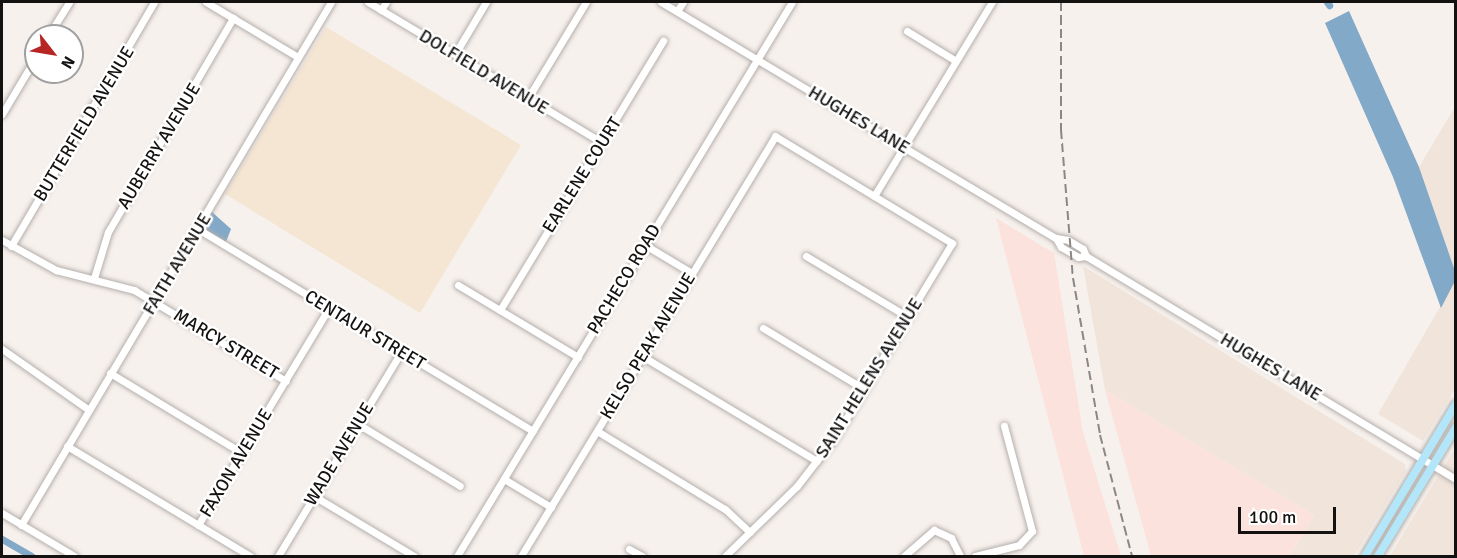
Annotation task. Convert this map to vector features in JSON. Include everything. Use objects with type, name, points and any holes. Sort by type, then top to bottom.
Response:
[{"type":"main road","points":[[1365,556],[1455,405]]},
{"type":"main road","points":[[1378,556],[1455,428]]},
{"type":"street","points":[[55,24],[69,2]]},
{"type":"street","name":"BUTTERFIELD AVENUE","points":[[11,246],[154,2]]},
{"type":"street","points":[[206,2],[298,57]]},
{"type":"street","name":"FAITH AVENUE","points":[[21,525],[331,2]]},
{"type":"street","name":"DOLFIELD AVENUE","points":[[368,2],[601,142]]},
{"type":"street","points":[[381,10],[386,2]]},
{"type":"street","points":[[454,54],[486,2]]},
{"type":"street","points":[[528,98],[586,2]]},
{"type":"street","name":"HUGHES LANE","points":[[661,2],[1056,238],[1061,247],[1078,257],[1086,256],[1455,479]]},
{"type":"street","points":[[677,11],[683,2]]},
{"type":"street","name":"PACHECO ROAD","points":[[457,556],[792,2]]},
{"type":"street","points":[[874,196],[992,2]]},
{"type":"street","name":"AUBERRY AVENUE","points":[[94,278],[108,232],[233,18]]},
{"type":"street","points":[[907,31],[956,61]]},
{"type":"street","name":"EARLENE COURT","points":[[500,310],[663,41]]},
{"type":"street","points":[[2,114],[24,77]]},
{"type":"street","name":"KELSO PEAK AVENUE","points":[[521,556],[775,136],[874,196]]},
{"type":"street","name":"SAINT HELENS AVENUE","points":[[725,556],[817,461],[864,389],[952,243],[874,196]]},
{"type":"street","name":"CENTAUR STREET","points":[[198,229],[533,431]]},
{"type":"street","name":"MARCY STREET","points":[[2,240],[56,270],[122,285],[154,301],[285,381]]},
{"type":"street","points":[[645,245],[692,273]]},
{"type":"street","points":[[806,256],[908,317]]},
{"type":"street","points":[[459,285],[578,357]]},
{"type":"street","name":"FAXON AVENUE","points":[[198,525],[329,308]]},
{"type":"street","points":[[763,328],[864,389]]},
{"type":"street","points":[[2,349],[88,410]]},
{"type":"street","name":"WADE AVENUE","points":[[278,556],[401,352]]},
{"type":"street","points":[[642,356],[817,461]]},
{"type":"street","points":[[110,374],[242,453]]},
{"type":"street","points":[[358,424],[460,486]]},
{"type":"street","points":[[975,556],[1019,545],[1029,538],[1032,523],[1004,426]]},
{"type":"street","points":[[597,431],[725,509],[750,532]]},
{"type":"street","points":[[67,446],[250,556]]},
{"type":"street","points":[[504,479],[551,507]]},
{"type":"street","points":[[314,496],[414,556]]},
{"type":"street","points":[[2,513],[74,556]]},
{"type":"street","points":[[904,556],[928,533],[943,532],[960,556]]},
{"type":"street","points":[[630,549],[642,556]]},
{"type":"shaded area","points":[[326,27],[521,145],[420,313],[225,194]]},
{"type":"shaded area","points":[[1455,107],[1455,271],[1419,167]]},
{"type":"shaded area","points":[[996,218],[1054,253],[1083,432],[1121,556],[1084,556]]},
{"type":"shaded area","points":[[1083,266],[1405,464],[1406,471],[1354,556],[1290,556],[1314,515],[1105,390]]},
{"type":"shaded area","points":[[1455,281],[1455,389],[1423,441],[1378,414]]},
{"type":"shaded area","points":[[1105,390],[1314,515],[1290,556],[1151,556]]},
{"type":"shaded area","points":[[1455,448],[1455,556],[1390,556]]},
{"type":"water","points":[[1349,11],[1419,167],[1455,271],[1455,281],[1441,308],[1393,177],[1325,23]]},
{"type":"water","points":[[212,212],[231,229],[226,242],[201,229]]},
{"type":"waterway","points":[[2,539],[31,556]]},
{"type":"railway","points":[[1061,2],[1061,130],[1073,278],[1100,435],[1132,556]]}]
